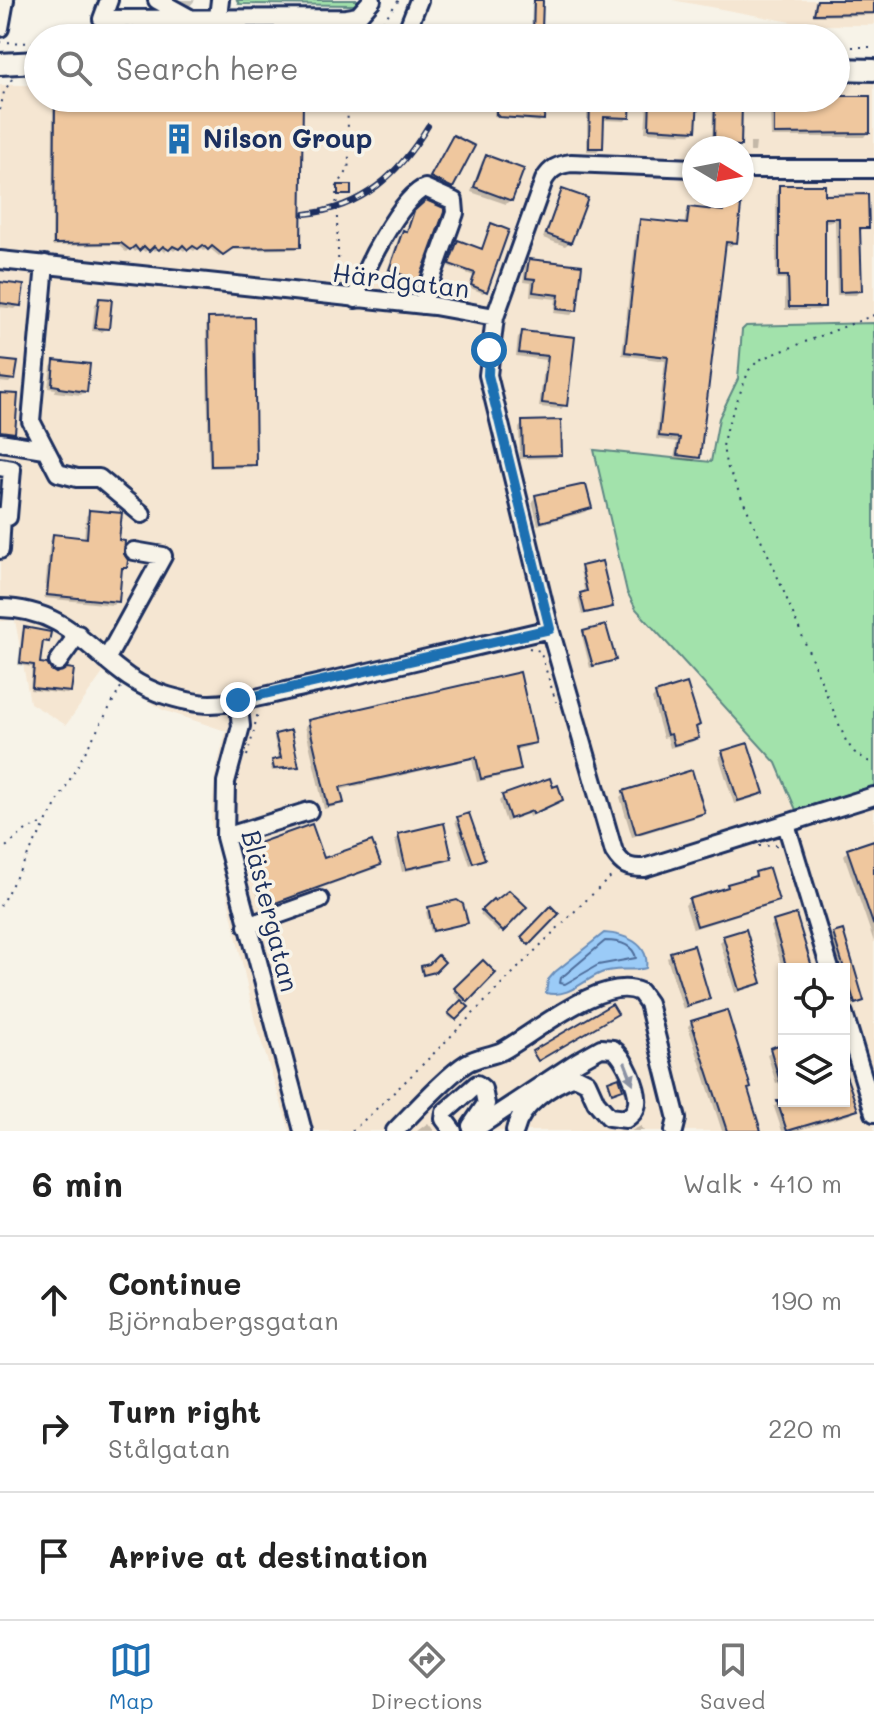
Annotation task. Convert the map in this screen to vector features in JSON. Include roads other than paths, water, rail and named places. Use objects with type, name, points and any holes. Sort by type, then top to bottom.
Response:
[{"type":"main road","points":[[850,69],[874,70]]},
{"type":"street","points":[[0,28],[5,0]]},
{"type":"street","points":[[109,0],[102,19],[189,17],[219,9],[353,17],[363,12],[372,0]]},
{"type":"street","points":[[157,0],[189,17]]},
{"type":"street","points":[[409,24],[419,0]]},
{"type":"street","name":"Härdgatan","points":[[0,260],[357,296],[495,317],[550,170],[571,163],[682,168]]},
{"type":"street","points":[[754,169],[874,169]]},
{"type":"street","points":[[357,296],[364,273],[398,213],[413,195],[425,188],[454,201],[455,213],[422,305]]},
{"type":"street","points":[[45,264],[31,421],[58,473],[77,478],[99,478],[142,514]]},
{"type":"street","points":[[495,317],[488,375],[550,629],[614,852],[622,864],[630,868],[644,868],[874,796]]},
{"type":"street","points":[[0,442],[44,449]]},
{"type":"street","points":[[0,467],[12,469],[8,517],[1,516],[0,550]]},
{"type":"street","points":[[106,660],[163,556],[134,551]]},
{"type":"street","points":[[0,608],[47,615],[78,634],[127,677],[146,688],[182,700],[210,704],[550,629]]},
{"type":"street","points":[[58,662],[78,634]]},
{"type":"street","name":"Blästergatan","points":[[238,700],[241,726],[226,782],[225,837],[303,1131]]},
{"type":"street","points":[[225,837],[309,811]]},
{"type":"street","points":[[786,824],[828,963]]},
{"type":"street","points":[[247,926],[320,900]]},
{"type":"street","points":[[395,1131],[465,1064],[495,1054],[589,998],[604,991],[625,988],[640,992],[648,1003],[677,1119],[674,1131]]},
{"type":"street","points":[[850,1034],[874,1113]]},
{"type":"street","points":[[470,1131],[601,1048],[618,1051],[637,1095],[635,1111],[626,1119],[614,1119],[603,1111],[587,1082],[575,1076],[527,1105],[519,1117],[519,1130]]},
{"type":"street","points":[[585,1057],[603,1111]]},
{"type":"street","points":[[453,1131],[444,1119],[445,1112],[477,1084],[483,1089],[486,1104],[470,1131]]},
{"type":"water","points":[[604,933],[620,935],[640,946],[646,968],[607,971],[568,991],[546,993],[548,980],[555,972]]},
{"type":"railway","points":[[305,214],[345,204],[377,186],[405,159],[428,126]]},
{"type":"place","name":"Nilson Group","points":[[179,139]]}]
